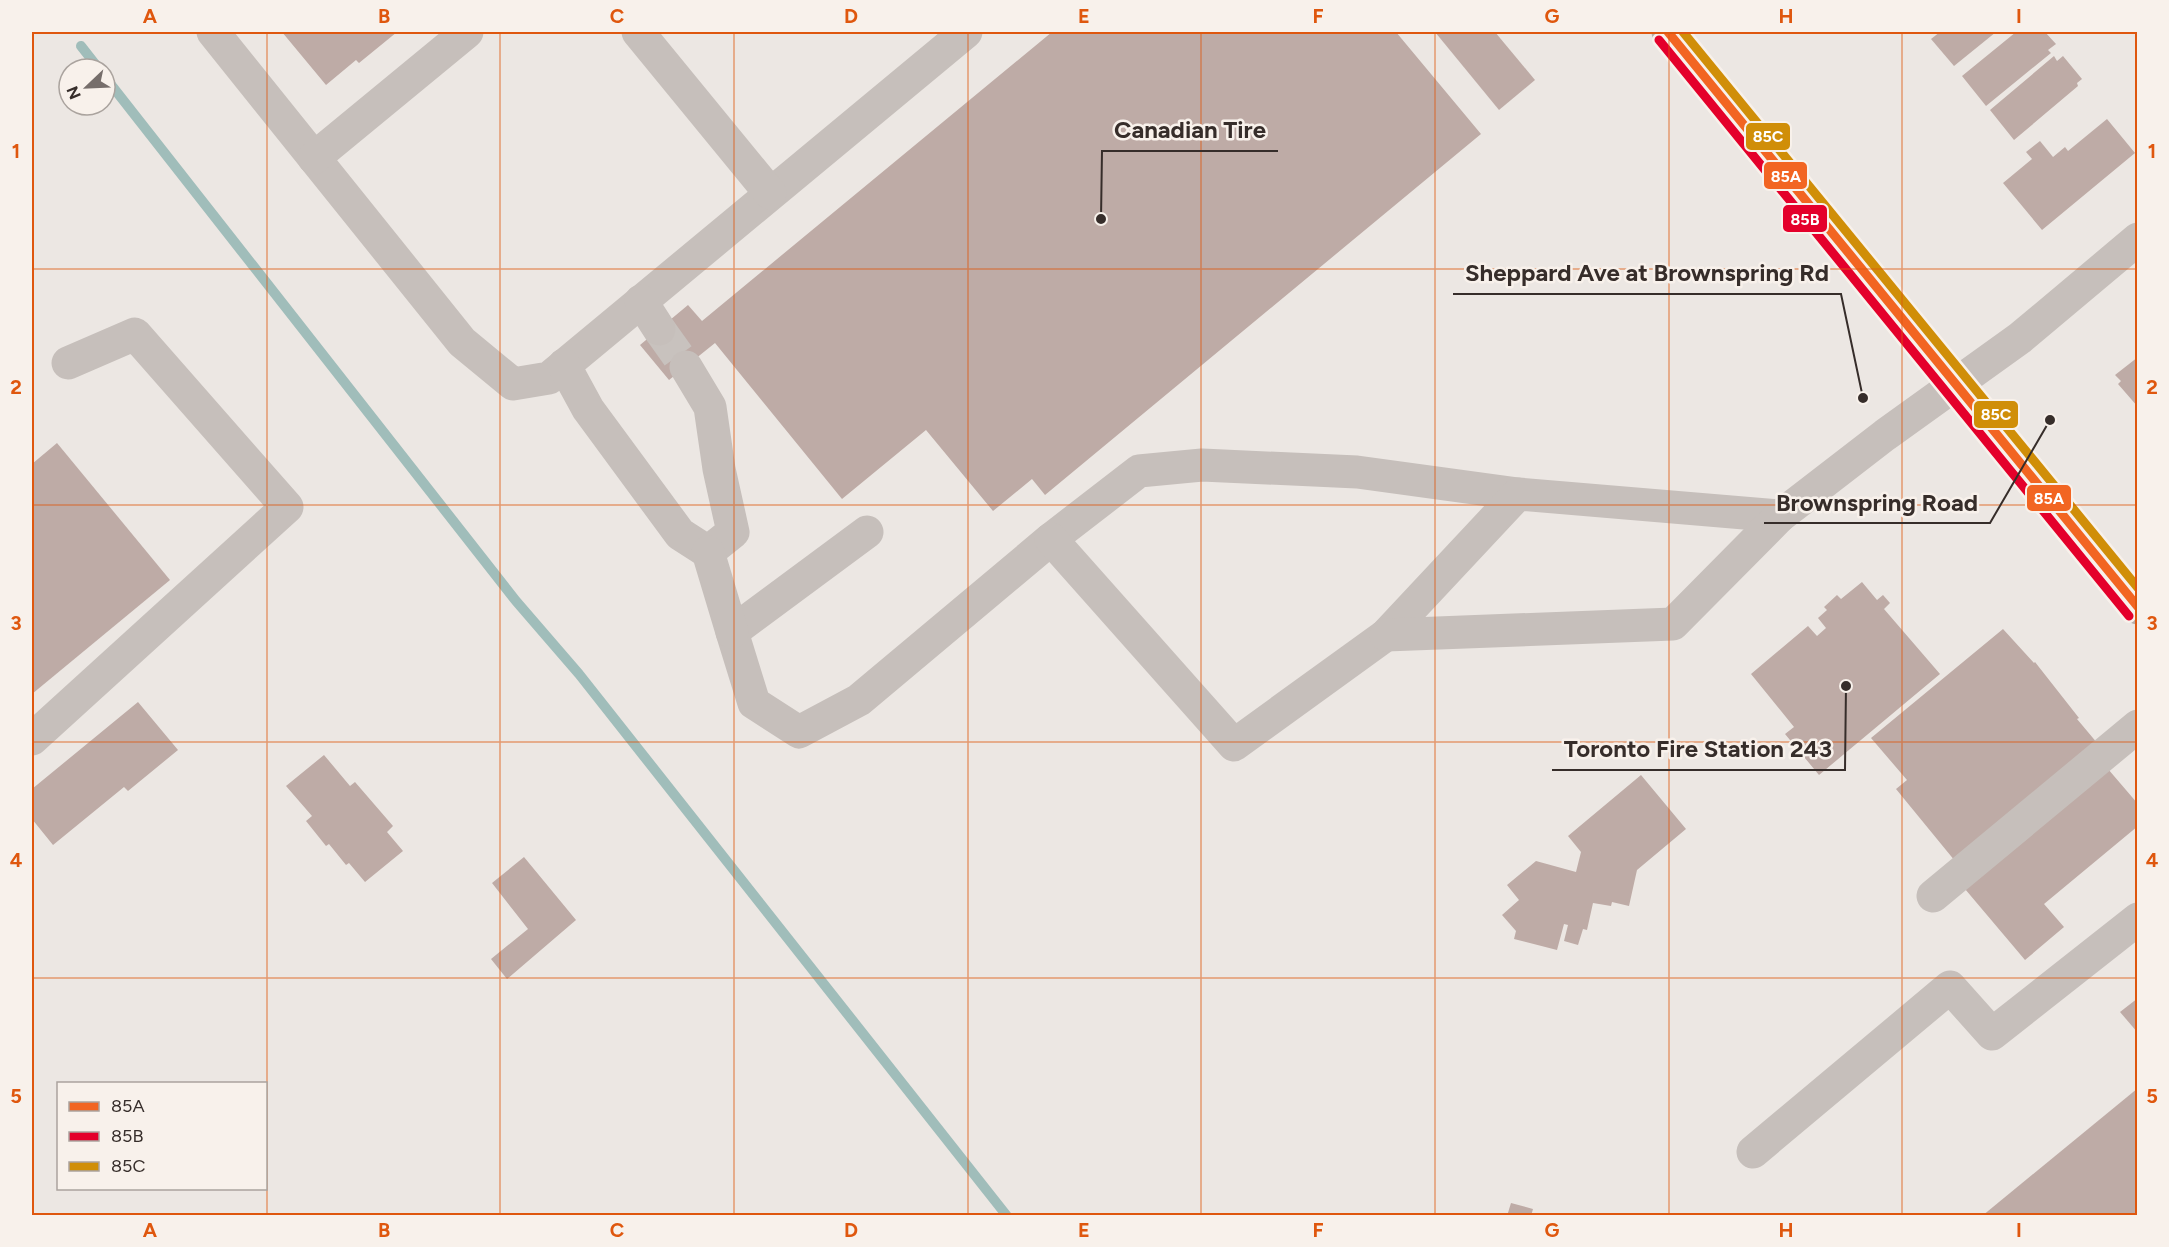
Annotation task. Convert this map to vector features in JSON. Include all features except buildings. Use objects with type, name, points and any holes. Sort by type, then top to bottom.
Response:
[{"type":"main road","points":[[1668,32],[2138,608]]},
{"type":"street","points":[[213,32],[462,342],[513,384],[549,378],[966,32]]},
{"type":"street","points":[[314,158],[466,32]]},
{"type":"street","points":[[638,32],[770,193]]},
{"type":"street","points":[[1386,635],[1673,624],[1780,516],[2020,338],[2138,239]]},
{"type":"street","points":[[641,301],[659,329]]},
{"type":"street","points":[[32,739],[287,507],[135,334],[68,363]]},
{"type":"street","points":[[564,365],[588,409],[680,534],[708,552],[754,704],[799,732],[859,699],[1051,539],[1139,471],[1202,465],[1357,472],[1518,494],[1780,516]]},
{"type":"street","points":[[686,367],[710,407],[719,469],[733,532],[708,552]]},
{"type":"street","points":[[1051,539],[1234,745],[1386,635],[1518,494]]},
{"type":"street","points":[[732,632],[867,532]]},
{"type":"street","points":[[1933,896],[2138,726]]},
{"type":"street","points":[[1753,1152],[1950,987],[1992,1034],[2138,919]]},
{"type":"waterway","points":[[81,46],[90,57]]},
{"type":"waterway","points":[[117,92],[516,601],[579,674],[1007,1216]]},
{"type":"tunnel","points":[[659,329],[686,367]]},
{"type":"transit line","name":"85A","points":[[1668,32],[2138,607]]},
{"type":"transit line","name":"85C","points":[[1683,32],[2138,588]]},
{"type":"transit line","name":"85B","points":[[1659,40],[2129,616]]},
{"type":"place","name":"Canadian Tire","points":[[1101,219]]},
{"type":"place","name":"Sheppard Ave at Brownspring Rd","points":[[1863,398]]},
{"type":"place","name":"Brownspring Road","points":[[2050,420]]},
{"type":"place","name":"Toronto Fire Station 243","points":[[1846,686]]}]
